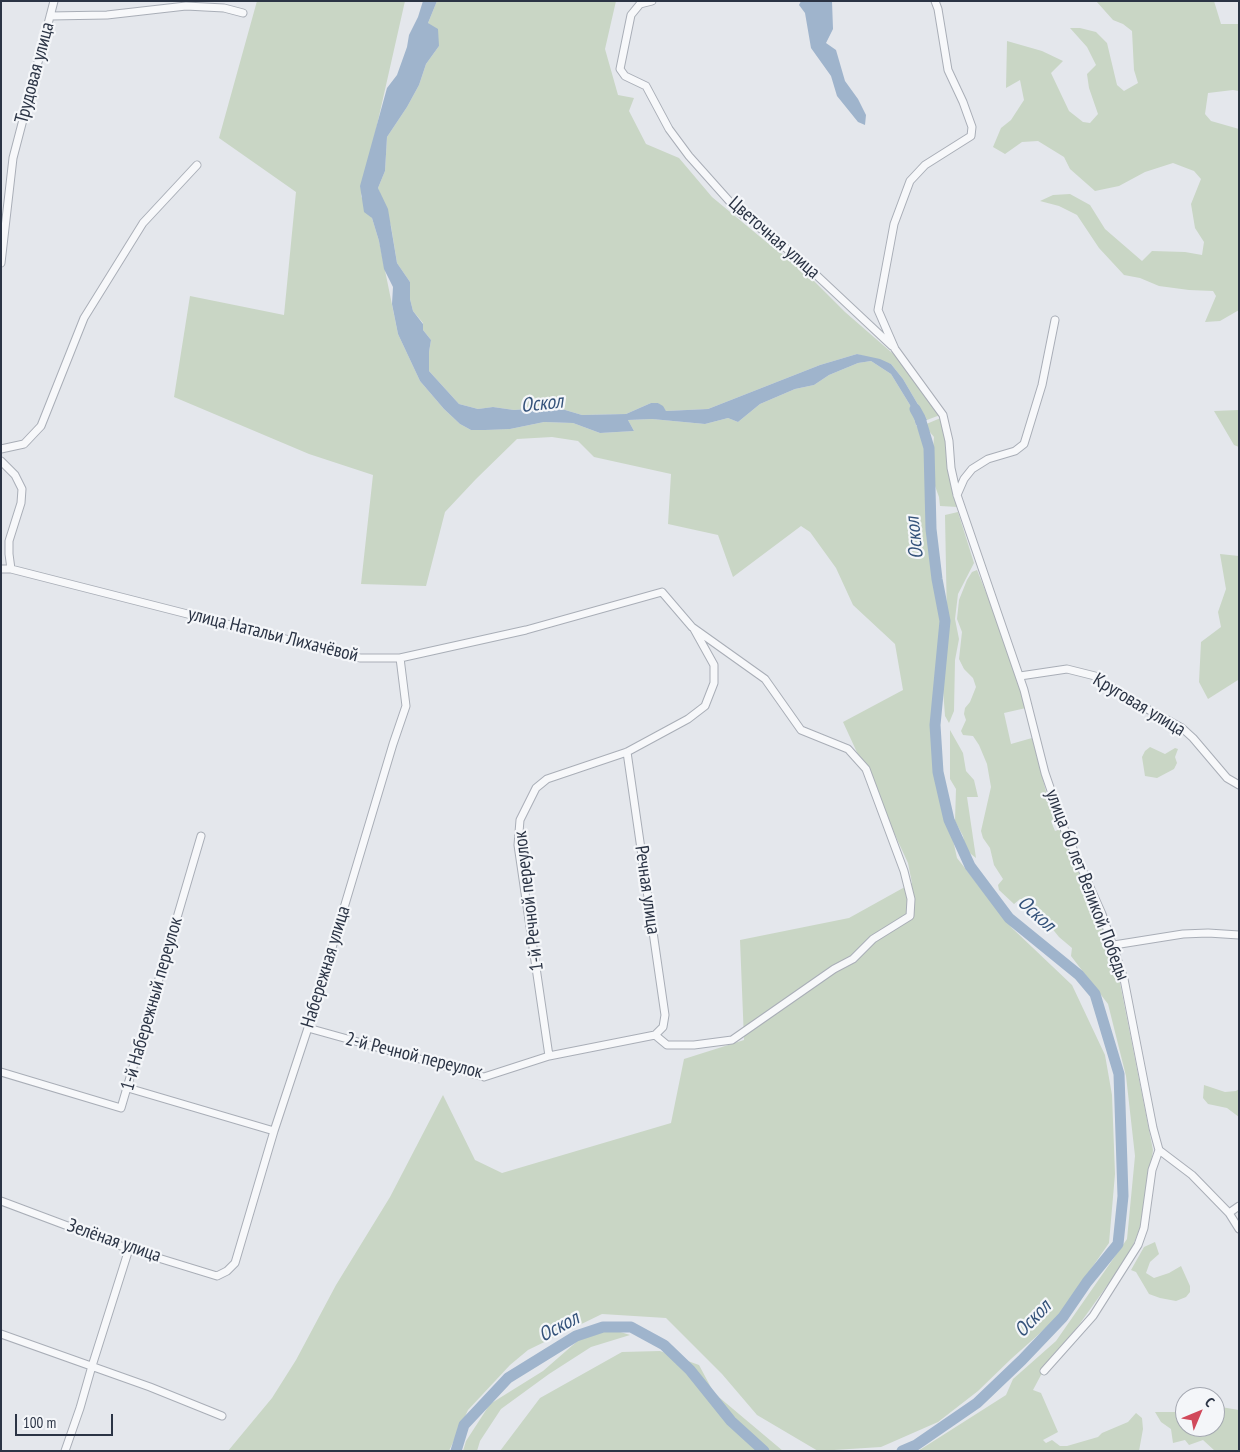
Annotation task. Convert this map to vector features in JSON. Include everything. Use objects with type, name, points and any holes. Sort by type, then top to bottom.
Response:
[{"type":"street","name":"Трудовая улица","points":[[1,263],[12,158],[54,1]]},
{"type":"street","name":"Цветочная улица","points":[[652,1],[640,4],[631,15],[620,69],[626,76],[646,86],[669,129],[689,156],[739,212],[796,256],[895,349]]},
{"type":"street","points":[[865,321],[878,310],[894,224],[910,181],[926,165],[971,136],[972,127],[969,118],[948,70],[938,8],[935,1]]},
{"type":"street","points":[[50,16],[108,15],[186,6],[224,8],[243,12]]},
{"type":"street","points":[[1,449],[24,444],[41,426],[84,318],[144,223],[197,165]]},
{"type":"street","name":"улица 60 лет Великой Победы","points":[[878,310],[895,349],[943,415],[957,495],[1020,676],[1045,773],[1066,831],[1114,945],[1124,979],[1159,1150]]},
{"type":"street","points":[[957,495],[964,479],[972,469],[988,459],[1015,451],[1024,444],[1042,384],[1054,320]]},
{"type":"street","points":[[1,461],[16,474],[22,489],[21,503],[9,541],[12,569]]},
{"type":"street","name":"улица Натальи Лихачёвой","points":[[1,569],[12,569],[360,658],[400,658],[526,630],[662,592],[692,627]]},
{"type":"street","points":[[655,1035],[667,1045],[694,1045],[732,1040],[834,969],[853,959],[873,939],[910,916],[912,899],[904,871],[866,769],[848,750],[801,730],[765,679],[692,627]]},
{"type":"street","name":"1-й Речной переулок","points":[[549,1056],[518,845],[520,820],[536,788],[547,778],[626,752],[688,719],[705,706],[714,683],[714,665],[692,627]]},
{"type":"street","name":"Набережная улица","points":[[227,1271],[235,1263],[406,706],[400,658]]},
{"type":"street","name":"Круговая улица","points":[[1020,676],[1066,669],[1095,676],[1127,698],[1182,728],[1227,778],[1239,786]]},
{"type":"street","name":"Речная улица","points":[[626,752],[665,1015],[663,1027],[655,1035]]},
{"type":"street","name":"1-й Набережный переулок","points":[[1,1072],[121,1108],[201,836]]},
{"type":"street","points":[[1114,945],[1183,934],[1239,935]]},
{"type":"street","name":"2-й Речной переулок","points":[[308,1028],[484,1077],[549,1056],[655,1035]]},
{"type":"street","points":[[128,1088],[274,1132]]},
{"type":"street","points":[[1044,1371],[1093,1316],[1138,1245],[1144,1228],[1152,1170],[1159,1150],[1192,1175],[1229,1213],[1239,1229]]},
{"type":"street","name":"Зелёная улица","points":[[1,1201],[129,1249],[218,1276],[227,1271]]},
{"type":"street","points":[[1229,1213],[1239,1206]]},
{"type":"street","points":[[65,1451],[129,1249]]},
{"type":"street","points":[[1,1334],[150,1387],[222,1416]]},
{"type":"green space","points":[[257,1],[405,1],[361,196],[372,218],[379,241],[398,334],[420,381],[460,424],[471,430],[510,429],[544,422],[573,423],[600,433],[634,431],[628,420],[652,419],[705,424],[728,418],[738,422],[760,404],[795,389],[814,385],[829,375],[858,363],[871,361],[891,374],[910,405],[916,425],[929,448],[931,529],[937,579],[945,621],[935,725],[938,772],[957,858],[1012,928],[1072,985],[1105,1055],[1112,1095],[1115,1174],[1109,1243],[1057,1318],[978,1391],[938,1422],[881,1447],[818,1451],[757,1415],[722,1374],[666,1318],[602,1314],[528,1350],[510,1365],[468,1410],[449,1451],[228,1451],[272,1398],[296,1360],[336,1285],[390,1197],[443,1095],[475,1160],[502,1173],[671,1123],[684,1059],[744,1040],[740,940],[849,918],[912,883],[908,863],[843,722],[903,690],[895,644],[853,605],[836,568],[810,532],[801,526],[733,577],[718,535],[668,524],[671,474],[594,457],[578,441],[552,437],[517,439],[445,512],[426,586],[361,584],[373,475],[309,454],[174,397],[190,296],[284,315],[296,192],[219,138]]},
{"type":"green space","points":[[437,1],[616,1],[605,49],[618,95],[634,98],[629,111],[646,144],[679,158],[712,197],[803,270],[845,312],[906,365],[940,415],[927,420],[903,379],[891,364],[857,354],[820,365],[708,409],[666,411],[658,403],[651,403],[626,414],[582,415],[555,407],[514,410],[493,407],[478,409],[459,404],[429,371],[431,340],[423,330],[423,323],[413,311],[410,299],[410,282],[397,263],[391,226],[378,188],[385,171],[387,137],[407,107],[419,85],[426,64],[439,46],[428,23]]},
{"type":"green space","points":[[1096,1],[1214,1],[1221,24],[1239,24],[1239,91],[1208,93],[1205,114],[1211,121],[1239,129],[1239,310],[1220,321],[1205,322],[1216,296],[1213,291],[1159,286],[1140,278],[1124,275],[1099,248],[1077,215],[1059,206],[1040,201],[1053,195],[1070,194],[1090,205],[1105,229],[1142,261],[1152,251],[1185,252],[1202,255],[1204,242],[1195,228],[1191,204],[1201,179],[1194,171],[1173,163],[1145,172],[1119,186],[1095,191],[1070,169],[1064,157],[1038,141],[1022,142],[1005,154],[993,147],[1001,128],[1011,120],[1024,100],[1020,80],[1006,88],[1007,41],[1042,51],[1063,61],[1051,73],[1069,111],[1083,122],[1090,123],[1098,114],[1089,88],[1087,74],[1096,65],[1087,47],[1070,28],[1080,28],[1096,32],[1107,43],[1117,85],[1124,91],[1138,83],[1134,70],[1132,31],[1123,24],[1113,20]]},
{"type":"green space","points":[[1239,410],[1239,447],[1234,445],[1214,411]]},
{"type":"green space","points":[[943,417],[958,507],[940,506],[939,497],[931,475],[934,437],[924,425]]},
{"type":"green space","points":[[958,512],[974,563],[958,594],[955,619],[959,639],[955,660],[954,711],[949,723],[945,716],[943,689],[947,622],[945,515]]},
{"type":"green space","points":[[1220,554],[1239,556],[1238,680],[1208,699],[1199,682],[1201,642],[1221,627],[1218,612],[1226,589]]},
{"type":"green space","points":[[977,570],[1005,640],[1026,708],[1004,713],[1011,744],[1032,738],[1048,799],[1057,818],[1051,821],[1055,831],[1061,829],[1103,925],[1117,968],[1153,1150],[1143,1221],[1129,1255],[1076,1329],[1050,1358],[1033,1390],[1041,1393],[1058,1432],[1043,1440],[1046,1443],[1052,1440],[1060,1446],[1067,1446],[1098,1437],[1102,1433],[1128,1422],[1136,1413],[1142,1418],[1143,1429],[1139,1451],[918,1451],[1006,1395],[1013,1379],[1056,1341],[1127,1239],[1135,1156],[1126,1076],[1108,1004],[1071,956],[1072,948],[1059,937],[1046,921],[1036,914],[1035,904],[1029,900],[1020,899],[1014,904],[999,890],[998,885],[1003,879],[994,865],[990,848],[983,838],[981,831],[991,787],[987,764],[979,745],[973,736],[963,735],[961,731],[966,720],[965,708],[970,702],[976,687],[973,678],[964,669],[959,659],[962,632],[957,619],[959,600],[967,580],[972,572]]},
{"type":"green space","points":[[950,730],[963,753],[966,771],[974,780],[978,797],[967,797],[976,858],[966,850],[963,836],[955,821],[956,789],[950,779]]},
{"type":"green space","points":[[1150,747],[1165,754],[1175,748],[1178,749],[1175,757],[1177,763],[1174,769],[1157,778],[1145,776],[1142,757]]},
{"type":"green space","points":[[1204,1085],[1225,1092],[1239,1089],[1239,1117],[1227,1108],[1208,1104],[1203,1098]]},
{"type":"green space","points":[[1155,1242],[1159,1254],[1150,1262],[1146,1273],[1154,1278],[1169,1273],[1181,1266],[1190,1286],[1190,1292],[1186,1297],[1176,1301],[1149,1294],[1136,1272],[1131,1270],[1144,1247]]},
{"type":"green space","points":[[611,1329],[630,1335],[591,1347],[549,1374],[501,1409],[480,1441],[477,1451],[463,1451],[466,1441],[490,1404],[543,1371],[581,1338]]},
{"type":"green space","points":[[660,1351],[699,1365],[714,1393],[783,1451],[500,1451],[540,1398],[622,1352]]},
{"type":"green space","points":[[1225,1408],[1239,1410],[1239,1451],[1215,1451],[1203,1440],[1189,1445],[1185,1440],[1173,1443],[1171,1429],[1161,1422],[1155,1412],[1175,1412],[1175,1437],[1225,1437]]},
{"type":"water","points":[[423,1],[437,1],[428,23],[438,29],[439,46],[426,64],[419,85],[407,107],[387,137],[385,171],[378,188],[388,209],[397,263],[410,282],[410,299],[413,311],[423,324],[423,330],[431,340],[429,371],[459,404],[478,409],[493,407],[514,410],[555,407],[582,415],[626,414],[651,403],[658,403],[666,411],[708,409],[820,365],[857,354],[880,359],[891,364],[903,379],[927,420],[916,425],[910,405],[891,374],[871,361],[858,363],[829,375],[814,385],[795,389],[760,404],[738,422],[728,418],[705,424],[652,419],[628,420],[634,431],[600,433],[573,423],[544,422],[510,429],[485,430],[471,430],[460,424],[420,381],[398,334],[392,304],[393,287],[384,269],[379,241],[372,218],[364,212],[360,186],[387,88],[397,75],[407,47],[409,35]]},
{"type":"water","points":[[801,1],[832,1],[833,29],[826,43],[836,50],[845,81],[858,99],[866,115],[865,125],[858,122],[837,96],[831,76],[811,48],[805,13],[799,5]]},
{"type":"waterway","name":"Оскол","points":[[902,1451],[916,1445],[977,1403],[1063,1317],[1087,1282],[1118,1244],[1123,1196],[1119,1074],[1095,994],[1079,975],[1009,918],[970,866],[949,820],[938,772],[935,725],[945,621],[937,579],[931,529],[929,448],[920,418],[915,409]]},
{"type":"waterway","name":"Оскол","points":[[456,1451],[464,1425],[508,1378],[576,1336],[603,1327],[631,1327],[664,1345],[690,1370],[731,1421],[764,1451]]}]
